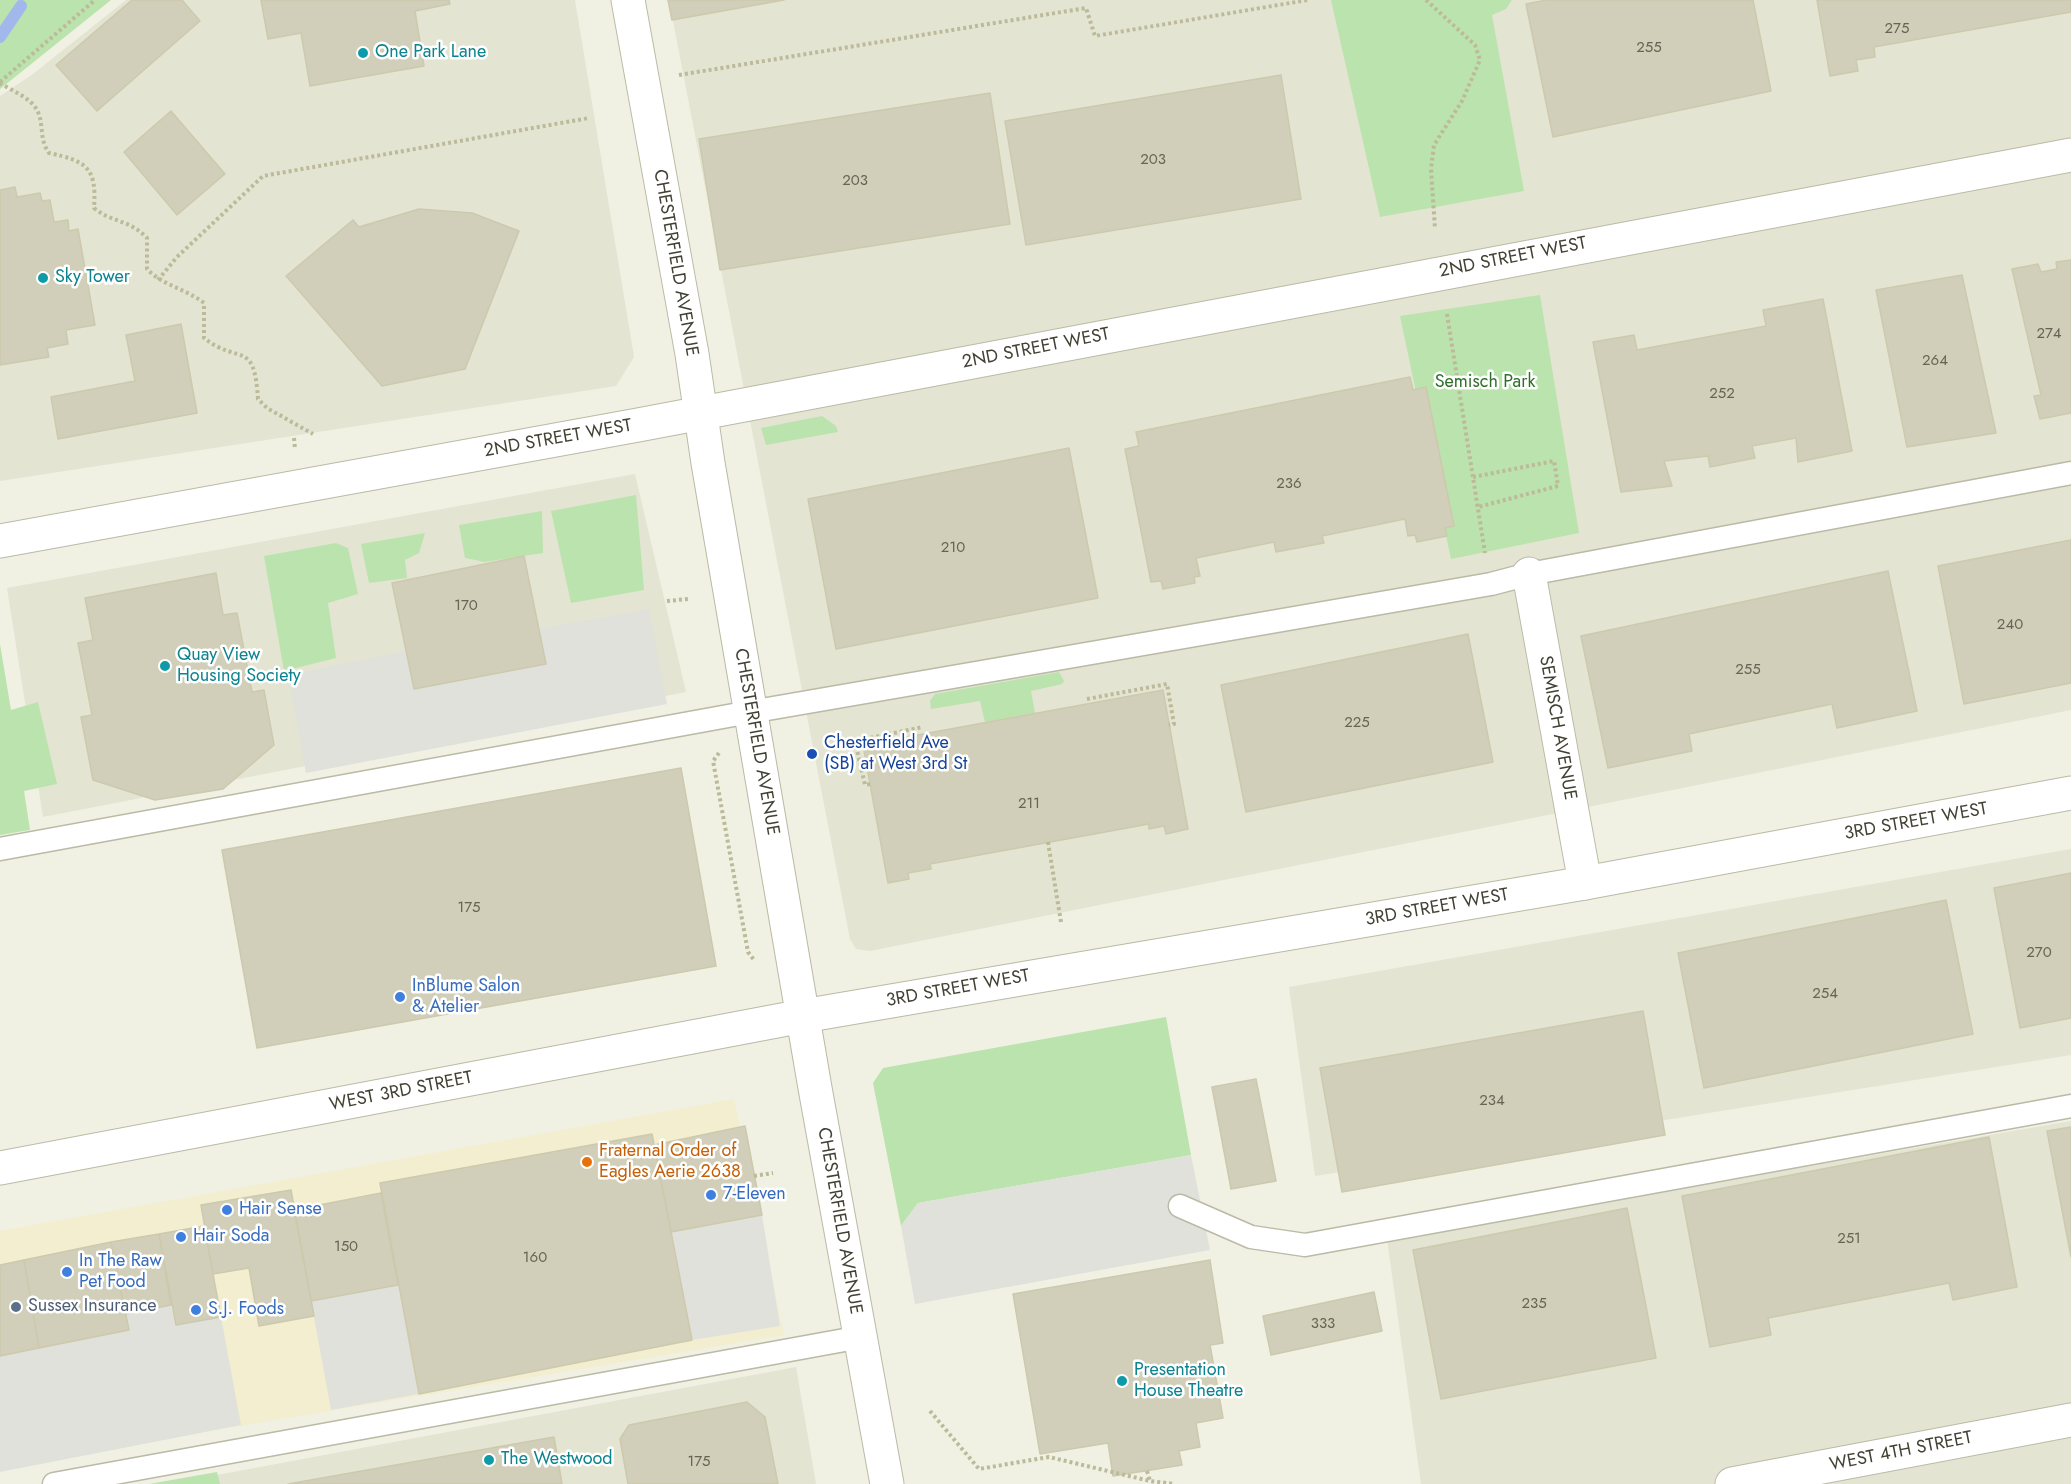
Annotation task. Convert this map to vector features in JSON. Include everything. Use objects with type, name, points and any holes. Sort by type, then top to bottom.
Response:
[{"type":"street","name":"CHESTERFIELD AVENUE","points":[[628,0],[886,1484]]},
{"type":"street","name":"2ND STREET WEST","points":[[0,541],[701,413],[2071,155]]},
{"type":"street","name":"SEMISCH AVENUE","points":[[1529,574],[1585,883]]},
{"type":"street","name":"3RD STREET WEST","points":[[803,1016],[1585,883],[2071,793]]},
{"type":"street","name":"WEST 3RD STREET","points":[[0,1168],[803,1016]]},
{"type":"street","name":"WEST 4TH STREET","points":[[1732,1484],[2071,1420]]},
{"type":"lane","points":[[0,849],[750,712],[1491,584],[1529,574],[2071,473]]},
{"type":"lane","points":[[1180,1206],[1251,1237],[1305,1245],[2071,1106]]},
{"type":"lane","points":[[54,1484],[861,1337]]},
{"type":"path","points":[[95,0],[0,83],[27,99],[38,110],[42,144],[49,153],[77,159],[88,171],[96,187],[94,208],[105,218],[123,220],[147,238],[147,269],[158,280],[191,293],[204,303],[204,338],[217,348],[240,354],[252,363],[256,372],[258,399],[267,408],[313,434]]},
{"type":"path","points":[[675,76],[1086,8],[1095,36],[1308,0]]},
{"type":"path","points":[[1426,0],[1475,45],[1480,60],[1462,101],[1434,145],[1431,169],[1435,229]]},
{"type":"path","points":[[158,280],[177,257],[263,176],[589,118]]},
{"type":"path","points":[[1447,314],[1491,584]]},
{"type":"path","points":[[1473,477],[1554,461],[1558,486],[1478,507]]},
{"type":"path","points":[[667,601],[688,599]]},
{"type":"path","points":[[1087,699],[1167,684],[1174,724],[1170,725]]},
{"type":"path","points":[[870,784],[864,785],[855,741],[923,727]]},
{"type":"path","points":[[1048,842],[1062,922]]},
{"type":"path","points":[[754,1176],[773,1173]]},
{"type":"path","points":[[930,1412],[979,1470],[1049,1456],[1148,1483],[1175,1484]]},
{"type":"path","points":[[1147,1471],[1148,1483]]},
{"type":"shaded area","points":[[126,0],[575,0],[634,357],[616,386],[0,481],[0,96],[33,74]]},
{"type":"shaded area","points":[[669,0],[2071,0],[2071,710],[870,951],[856,949],[850,939]]},
{"type":"shaded area","points":[[635,474],[686,692],[43,817],[7,588]]},
{"type":"shaded area","points":[[649,609],[667,704],[306,773],[288,675],[406,651],[414,689],[546,664],[539,629]]},
{"type":"shaded area","points":[[2071,849],[2071,1055],[1315,1176],[1289,987]]},
{"type":"shaded area","points":[[734,1099],[784,1335],[0,1466],[0,1231]]},
{"type":"shaded area","points":[[2071,1121],[2071,1484],[1421,1484],[1387,1239]]},
{"type":"shaded area","points":[[1191,1155],[1210,1250],[915,1304],[901,1226],[918,1203]]},
{"type":"shaded area","points":[[762,1215],[780,1326],[692,1340],[671,1232]]},
{"type":"shaded area","points":[[398,1285],[419,1394],[331,1410],[311,1301]]},
{"type":"shaded area","points":[[171,1305],[176,1325],[221,1317],[241,1425],[0,1472],[0,1356],[128,1330],[125,1314]]},
{"type":"shaded area","points":[[796,1367],[816,1484],[169,1484]]},
{"type":"green space","points":[[0,0],[111,0],[0,89]]},
{"type":"green space","points":[[1331,0],[1512,0],[1506,9],[1492,15],[1524,191],[1380,217]]},
{"type":"green space","name":"Semisch Park","points":[[1540,295],[1579,533],[1451,559],[1400,316]]},
{"type":"green space","points":[[822,416],[836,426],[838,432],[766,445],[761,428]]},
{"type":"green space","points":[[636,495],[644,590],[571,603],[551,511]]},
{"type":"green space","points":[[542,511],[543,553],[485,562],[465,558],[459,525]]},
{"type":"green space","points":[[425,533],[419,553],[405,560],[407,578],[369,583],[361,544]]},
{"type":"green space","points":[[336,543],[348,548],[358,594],[328,603],[336,658],[284,671],[264,556]]},
{"type":"green space","points":[[0,644],[11,710],[38,702],[57,784],[24,791],[30,830],[0,835]]},
{"type":"green space","points":[[1059,672],[1064,681],[1062,684],[1031,691],[1035,713],[985,722],[980,701],[931,709],[930,701],[935,694]]},
{"type":"green space","points":[[1166,1017],[1191,1155],[918,1203],[901,1226],[873,1083],[883,1068]]},
{"type":"green space","points":[[217,1472],[220,1484],[149,1484]]},
{"type":"building","points":[[132,0],[182,0],[200,21],[97,111],[56,65]]},
{"type":"building","name":"One Park Lane","points":[[261,0],[449,0],[450,4],[415,11],[424,66],[310,86],[301,33],[268,39]]},
{"type":"building","points":[[668,0],[784,0],[672,20]]},
{"type":"building","points":[[1547,0],[1753,0],[1771,91],[1553,137],[1526,4]]},
{"type":"building","points":[[1817,0],[2071,0],[2071,12],[1874,47],[1875,57],[1856,60],[1858,71],[1830,76]]},
{"type":"building","points":[[1281,75],[1301,199],[1026,245],[1005,121]]},
{"type":"building","points":[[990,93],[1010,224],[720,270],[699,139]]},
{"type":"building","points":[[171,111],[225,174],[177,215],[124,152]]},
{"type":"building","name":"Sky Tower","points":[[15,187],[17,197],[40,193],[42,201],[50,200],[54,222],[68,220],[69,231],[78,229],[95,325],[66,330],[68,344],[47,348],[49,357],[0,365],[0,190]]},
{"type":"building","points":[[419,209],[472,213],[519,231],[465,369],[382,386],[286,276],[353,220],[359,227]]},
{"type":"building","points":[[2071,260],[2071,413],[2040,419],[2034,396],[2041,395],[2012,269],[2038,264],[2041,272],[2057,269],[2056,262]]},
{"type":"building","points":[[1962,275],[1996,433],[1907,447],[1876,290]]},
{"type":"building","points":[[1823,299],[1852,451],[1798,462],[1796,438],[1752,446],[1755,458],[1710,467],[1708,456],[1664,461],[1672,486],[1621,492],[1593,342],[1634,335],[1637,350],[1766,326],[1763,310]]},
{"type":"building","points":[[181,324],[197,413],[58,439],[51,397],[135,381],[126,335]]},
{"type":"building","points":[[1410,377],[1413,390],[1426,387],[1454,526],[1445,528],[1447,536],[1417,542],[1415,535],[1408,536],[1405,519],[1322,536],[1324,543],[1276,552],[1274,542],[1196,558],[1200,576],[1194,577],[1195,583],[1163,589],[1161,581],[1151,582],[1125,449],[1139,446],[1136,432]]},
{"type":"building","points":[[1069,448],[1098,598],[836,649],[808,499]]},
{"type":"building","points":[[2071,540],[2071,683],[1964,704],[1938,566]]},
{"type":"building","points":[[524,556],[546,664],[414,689],[392,583]]},
{"type":"building","points":[[1888,571],[1917,711],[1837,728],[1832,704],[1689,734],[1692,751],[1608,768],[1581,636]]},
{"type":"building","name":"Quay View Housing Society","points":[[216,573],[223,615],[237,613],[252,692],[264,690],[274,745],[223,789],[155,800],[93,780],[81,717],[92,715],[78,643],[93,640],[85,598]]},
{"type":"building","points":[[1468,634],[1493,762],[1246,812],[1221,685]]},
{"type":"building","points":[[1163,690],[1188,829],[1166,834],[1164,826],[1149,829],[1149,824],[930,864],[931,869],[908,873],[909,879],[888,883],[863,745]]},
{"type":"building","points":[[681,768],[716,966],[257,1048],[222,850]]},
{"type":"building","points":[[2071,873],[2071,1018],[2020,1028],[1994,888]]},
{"type":"building","points":[[1946,900],[1973,1034],[1704,1088],[1678,953]]},
{"type":"building","points":[[1643,1011],[1665,1135],[1342,1192],[1320,1068]]},
{"type":"building","points":[[1256,1079],[1276,1181],[1231,1189],[1212,1087]]},
{"type":"building","name":"7-Eleven","points":[[745,1126],[762,1215],[671,1232],[654,1145]]},
{"type":"building","points":[[2071,1127],[2071,1257],[2047,1131]]},
{"type":"building","points":[[652,1134],[692,1340],[419,1394],[380,1183]]},
{"type":"building","points":[[1989,1137],[2017,1287],[1953,1300],[1949,1283],[1768,1318],[1771,1335],[1710,1347],[1682,1196]]},
{"type":"building","points":[[291,1190],[314,1316],[259,1326],[249,1268],[213,1274],[201,1205]]},
{"type":"building","points":[[381,1193],[398,1285],[311,1301],[294,1210]]},
{"type":"building","points":[[1627,1208],[1656,1358],[1441,1399],[1413,1250]]},
{"type":"building","points":[[204,1226],[221,1317],[176,1325],[159,1234]]},
{"type":"building","points":[[159,1234],[171,1305],[125,1314],[111,1242]]},
{"type":"building","points":[[111,1242],[129,1330],[39,1348],[24,1260]]},
{"type":"building","name":"Sussex Insurance","points":[[24,1260],[39,1348],[0,1356],[0,1265]]},
{"type":"building","name":"Presentation House Theatre","points":[[1210,1260],[1223,1343],[1210,1345],[1223,1418],[1196,1423],[1200,1447],[1179,1451],[1182,1465],[1113,1476],[1108,1443],[1040,1454],[1013,1294]]},
{"type":"building","points":[[1374,1292],[1382,1331],[1271,1355],[1263,1316]]},
{"type":"building","points":[[747,1402],[765,1417],[778,1484],[628,1484],[620,1439],[629,1425]]},
{"type":"building","name":"The Westwood","points":[[554,1437],[562,1484],[288,1484]]},
{"type":"waterway","points":[[0,37],[21,6]]},
{"type":"place","name":"One Park Lane","points":[[363,53]]},
{"type":"place","name":"Sky Tower","points":[[43,278]]},
{"type":"place","name":"Quay View Housing Society","points":[[165,666]]},
{"type":"place","name":"Chesterfield Ave (SB) at West 3rd St","points":[[812,754]]},
{"type":"place","name":"InBlume Salon & Atelier","points":[[400,997]]},
{"type":"place","name":"Fraternal Order of Eagles Aerie 2638","points":[[587,1162]]},
{"type":"place","name":"7-Eleven","points":[[711,1195]]},
{"type":"place","name":"Hair Sense","points":[[227,1210]]},
{"type":"place","name":"Hair Soda","points":[[181,1237]]},
{"type":"place","name":"In The Raw Pet Food","points":[[67,1272]]},
{"type":"place","name":"Sussex Insurance","points":[[16,1307]]},
{"type":"place","name":"S.J. Foods","points":[[196,1310]]},
{"type":"place","name":"Presentation House Theatre","points":[[1122,1381]]},
{"type":"place","name":"The Westwood","points":[[489,1460]]}]
